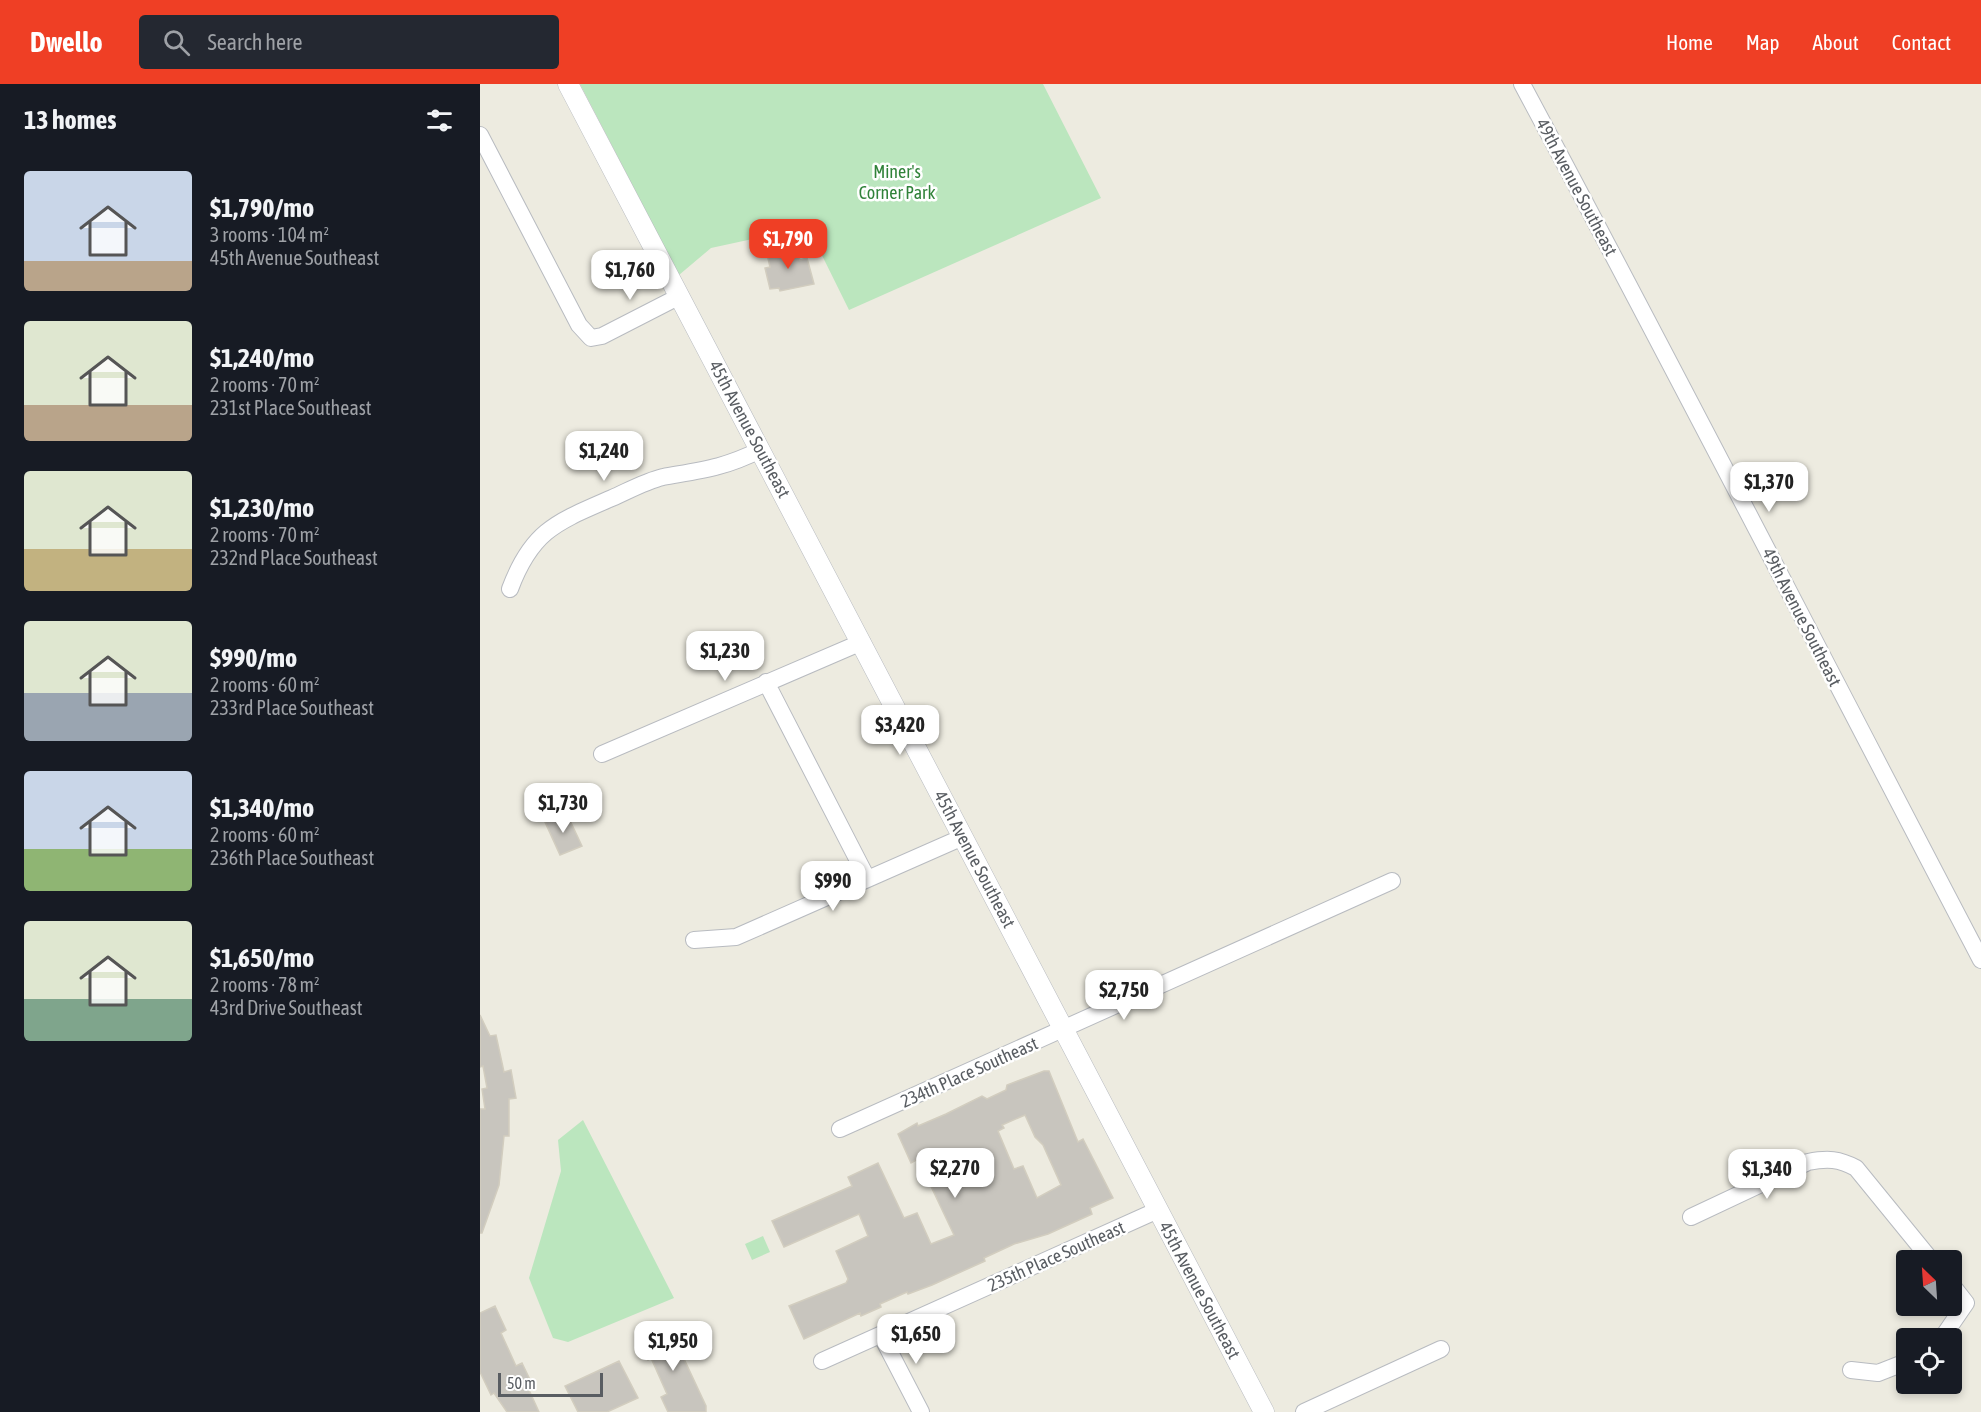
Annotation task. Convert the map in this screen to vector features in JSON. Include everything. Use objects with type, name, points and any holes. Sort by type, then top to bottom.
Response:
[{"type":"street","name":"45th Avenue Southeast","points":[[568,84],[1264,1412]]},
{"type":"street","name":"49th Avenue Southeast","points":[[1522,84],[1746,505],[1839,689],[1981,960]]},
{"type":"street","points":[[480,135],[579,325],[591,338],[602,336],[680,296]]},
{"type":"street","points":[[510,589],[519,564],[536,539],[553,525],[661,478],[717,469],[760,450]]},
{"type":"street","points":[[602,754],[862,642]]},
{"type":"street","points":[[766,682],[867,878]]},
{"type":"street","points":[[694,940],[736,937],[963,837]]},
{"type":"street","name":"234th Place Southeast","points":[[840,1129],[1392,881]]},
{"type":"street","points":[[1691,1217],[1808,1162],[1827,1158],[1841,1160],[1856,1168],[1923,1250]]},
{"type":"street","name":"235th Place Southeast","points":[[822,1361],[1158,1210]]},
{"type":"street","points":[[1952,1328],[1974,1305],[1962,1294]]},
{"type":"street","points":[[881,1335],[921,1412]]},
{"type":"street","points":[[1304,1412],[1441,1350]]},
{"type":"street","points":[[1851,1370],[1878,1373],[1896,1366]]},
{"type":"green space","name":"Miner's Corner Park","points":[[580,84],[1043,84],[1101,198],[849,310],[808,227],[711,248],[679,275]]},
{"type":"green space","points":[[583,1120],[674,1298],[568,1342],[553,1338],[529,1278],[561,1171],[558,1140]]},
{"type":"green space","points":[[763,1236],[770,1252],[752,1260],[745,1244]]},
{"type":"building","points":[[796,247],[800,260],[807,258],[814,284],[780,291],[779,288],[770,289],[765,268],[770,267],[767,254]]},
{"type":"building","points":[[566,812],[582,846],[560,855],[545,822]]},
{"type":"building","points":[[480,1015],[490,1036],[496,1035],[504,1072],[511,1070],[516,1098],[509,1099],[509,1136],[504,1136],[499,1185],[482,1233],[480,1233],[480,1109],[485,1109],[482,1089],[487,1088],[483,1066],[480,1067]]},
{"type":"building","points":[[1049,1071],[1078,1142],[1083,1139],[1113,1198],[1090,1208],[1092,1214],[1048,1234],[1014,1244],[984,1258],[985,1261],[932,1285],[908,1294],[907,1292],[880,1304],[881,1307],[861,1316],[860,1313],[804,1339],[789,1306],[846,1283],[848,1279],[836,1251],[868,1236],[859,1214],[784,1247],[772,1221],[852,1186],[848,1177],[878,1163],[904,1218],[917,1213],[931,1244],[954,1235],[918,1159],[911,1163],[898,1134],[917,1123],[918,1126],[982,1096],[987,1099],[1006,1090],[1007,1085]],"holes":[[[1025,1115],[1035,1137],[1043,1145],[1061,1185],[1037,1198],[1023,1166],[1014,1169],[998,1131],[1004,1128],[1002,1125]]]},
{"type":"building","points":[[495,1306],[506,1330],[501,1333],[516,1366],[522,1363],[534,1388],[529,1390],[539,1412],[507,1412],[494,1393],[491,1395],[480,1372],[480,1313]]},
{"type":"building","points":[[673,1325],[682,1344],[678,1346],[706,1406],[706,1412],[668,1412],[661,1397],[667,1394],[651,1358],[648,1360],[639,1341]]},
{"type":"building","points":[[619,1361],[638,1398],[607,1412],[578,1412],[565,1386]]}]
